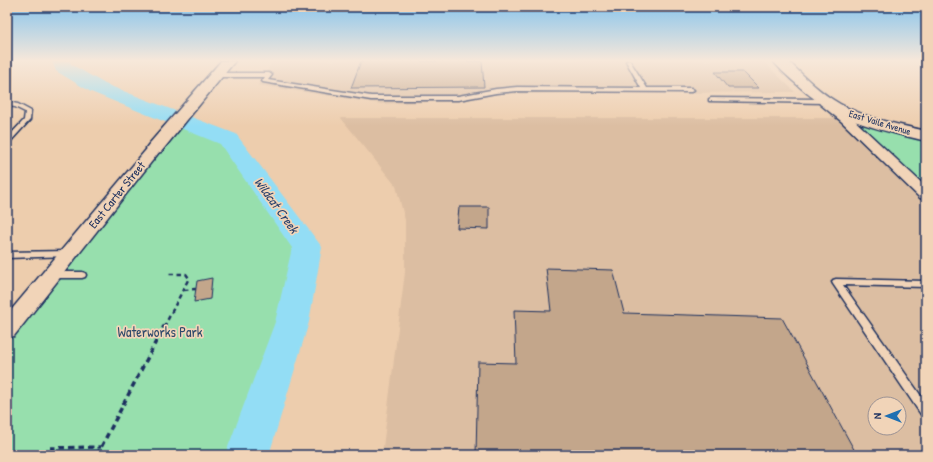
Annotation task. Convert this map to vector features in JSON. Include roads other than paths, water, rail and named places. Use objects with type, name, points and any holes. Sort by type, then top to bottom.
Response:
[{"type":"street","name":"East Carter Street","points":[[7,330],[211,83]]},
{"type":"street","name":"East Vaile Avenue","points":[[804,83],[824,100],[850,114],[926,136]]},
{"type":"street","points":[[824,100],[926,195]]},
{"type":"lane","points":[[275,83],[371,98],[458,98],[517,89],[691,90]]},
{"type":"lane","points":[[641,83],[645,90]]},
{"type":"lane","points":[[711,100],[824,100]]},
{"type":"lane","points":[[7,104],[16,105],[28,111],[27,120],[7,142]]},
{"type":"lane","points":[[7,255],[69,254]]},
{"type":"lane","points":[[52,275],[82,275]]},
{"type":"lane","points":[[926,284],[836,282],[926,412]]},
{"type":"waterway","name":"Wildcat Creek","points":[[89,83],[98,88],[228,139],[307,247],[292,322],[247,455]]},
{"type":"park label","name":"Waterworks Park","points":[[160,332]]}]
